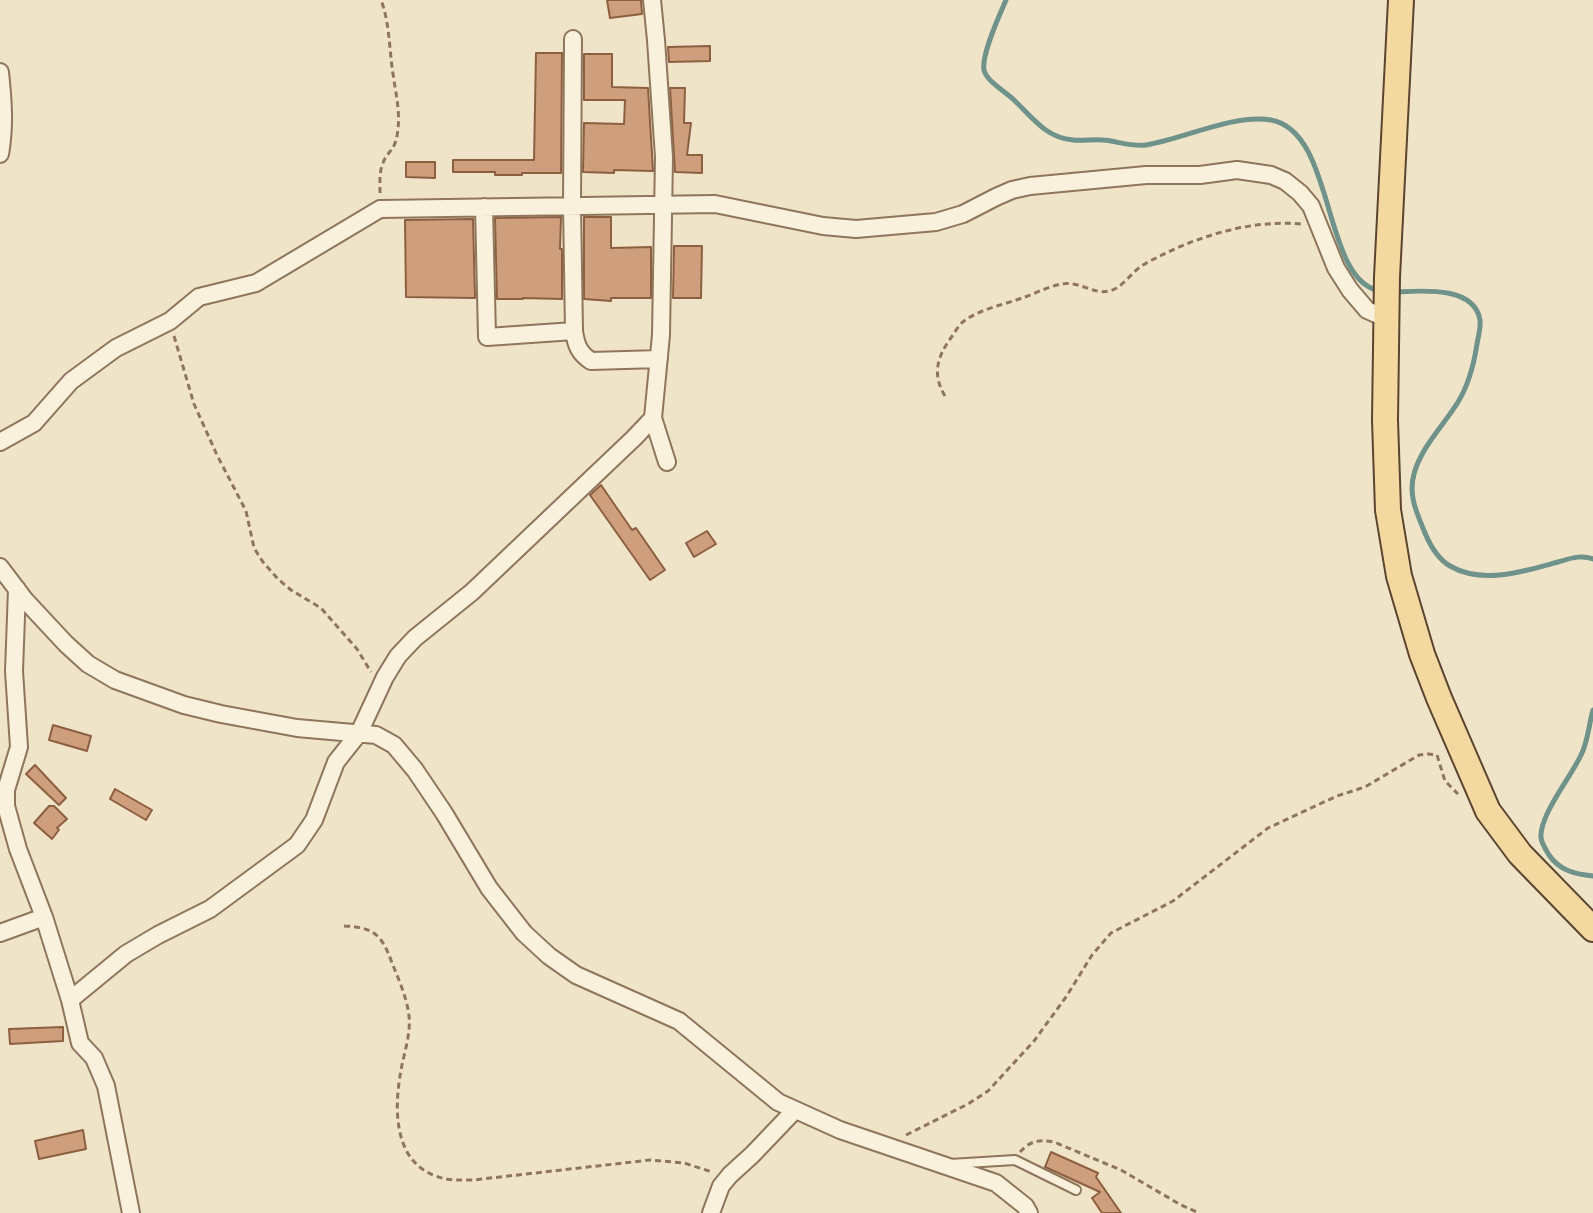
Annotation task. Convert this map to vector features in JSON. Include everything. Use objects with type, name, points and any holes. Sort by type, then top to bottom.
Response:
[{"type":"main road","points":[[1401,0],[1387,298],[1385,420],[1388,510],[1399,576],[1422,654],[1451,730],[1488,811],[1520,854],[1593,929]]},
{"type":"street","points":[[652,0],[664,157],[661,335],[653,418],[667,462]]},
{"type":"street","points":[[573,39],[572,205],[576,346],[591,361],[659,359]]},
{"type":"street","points":[[0,72],[4,106],[0,154]]},
{"type":"street","points":[[0,442],[34,423],[71,381],[116,348],[170,321],[199,297],[256,283],[380,209],[715,204],[823,226],[856,229],[936,222],[963,214],[1004,193],[1030,186],[1237,170],[1271,175],[1300,193],[1311,206],[1336,268],[1350,290],[1367,310],[1387,298]]},
{"type":"street","points":[[484,207],[487,337],[574,331]]},
{"type":"street","points":[[70,1000],[126,954],[210,909],[297,845],[314,820],[336,762],[359,733],[398,656],[415,638],[472,592],[653,418]]},
{"type":"street","points":[[0,567],[66,644],[88,664],[115,680],[184,705],[221,714],[297,728],[376,735],[394,745],[444,813],[489,888],[524,933],[549,956],[576,975],[679,1021],[778,1102],[840,1130],[996,1183],[1025,1206],[1029,1213]]},
{"type":"street","points":[[17,589],[14,671],[19,747],[6,790],[6,806],[70,1000],[80,1043],[94,1058],[106,1086],[131,1213]]},
{"type":"street","points":[[0,933],[44,917]]},
{"type":"street","points":[[711,1213],[721,1186],[795,1110]]},
{"type":"lane","points":[[941,1165],[1015,1160],[1076,1190]]},
{"type":"path","points":[[380,209],[380,170],[384,159],[395,147],[399,107],[381,0]]},
{"type":"path","points":[[945,396],[937,380],[937,362],[956,330],[976,314],[1062,284],[1081,285],[1094,291],[1117,289],[1136,269],[1152,260],[1231,230],[1272,223],[1319,225]]},
{"type":"path","points":[[170,321],[194,404],[246,511],[254,548],[278,579],[321,608],[357,649],[368,663],[378,691]]},
{"type":"path","points":[[886,1147],[988,1091],[1034,1041],[1092,955],[1111,933],[1173,901],[1268,828],[1337,796],[1365,787],[1410,759],[1428,754],[1437,755],[1445,781],[1462,798]]},
{"type":"path","points":[[344,926],[372,929],[387,948],[401,985],[409,1014],[409,1030],[398,1091],[399,1129],[402,1143],[419,1168],[444,1178],[473,1180],[650,1160],[684,1163],[730,1175]]},
{"type":"path","points":[[1015,1160],[1021,1150],[1033,1142],[1054,1142],[1121,1170],[1199,1213]]},
{"type":"building","points":[[607,0],[641,0],[642,14],[610,18]]},
{"type":"building","points":[[710,46],[710,61],[669,62],[668,47]]},
{"type":"building","points":[[536,53],[562,53],[561,173],[495,175],[495,172],[453,172],[453,160],[534,160]]},
{"type":"building","points":[[584,54],[612,54],[612,87],[648,88],[653,171],[583,172],[584,123],[624,124],[625,100],[584,100]]},
{"type":"building","points":[[670,88],[685,88],[684,123],[691,123],[687,155],[702,155],[702,173],[675,172]]},
{"type":"building","points":[[406,162],[435,162],[435,178],[406,177]]},
{"type":"building","points":[[561,217],[562,299],[497,299],[495,218]]},
{"type":"building","points":[[584,217],[611,217],[611,248],[651,247],[651,298],[611,298],[611,301],[584,299]]},
{"type":"building","points":[[473,219],[475,298],[406,297],[405,220]]},
{"type":"building","points":[[674,246],[702,246],[701,298],[673,298]]},
{"type":"building","points":[[601,485],[665,570],[650,580],[590,495]]},
{"type":"building","points":[[707,531],[716,544],[694,557],[686,543]]},
{"type":"building","points":[[53,725],[91,736],[87,751],[49,740]]},
{"type":"building","points":[[35,765],[66,798],[59,805],[26,774]]},
{"type":"building","points":[[115,789],[152,810],[146,820],[110,799]]},
{"type":"building","points":[[49,806],[54,806],[67,819],[57,828],[59,830],[52,839],[34,823]]},
{"type":"building","points":[[63,1027],[63,1041],[10,1044],[9,1029]]},
{"type":"building","points":[[83,1130],[86,1149],[39,1159],[35,1141]]},
{"type":"building","points":[[1051,1152],[1098,1173],[1096,1177],[1121,1213],[1102,1213],[1092,1198],[1100,1192],[1045,1167]]},
{"type":"waterway","points":[[1006,0],[988,45],[984,70],[992,82],[1040,126],[1063,138],[1129,145],[1161,142],[1208,128],[1256,119],[1271,120],[1292,130],[1308,151],[1319,177],[1348,263],[1362,282],[1381,291]]},
{"type":"waterway","points":[[1395,292],[1431,291],[1457,295],[1476,309],[1480,320],[1474,359],[1465,388],[1422,455],[1412,482],[1416,511],[1435,551],[1450,566],[1476,575],[1518,572],[1575,558],[1593,559]]},
{"type":"waterway","points":[[1593,710],[1582,753],[1550,807],[1541,838],[1558,865],[1574,873],[1593,876]]}]
